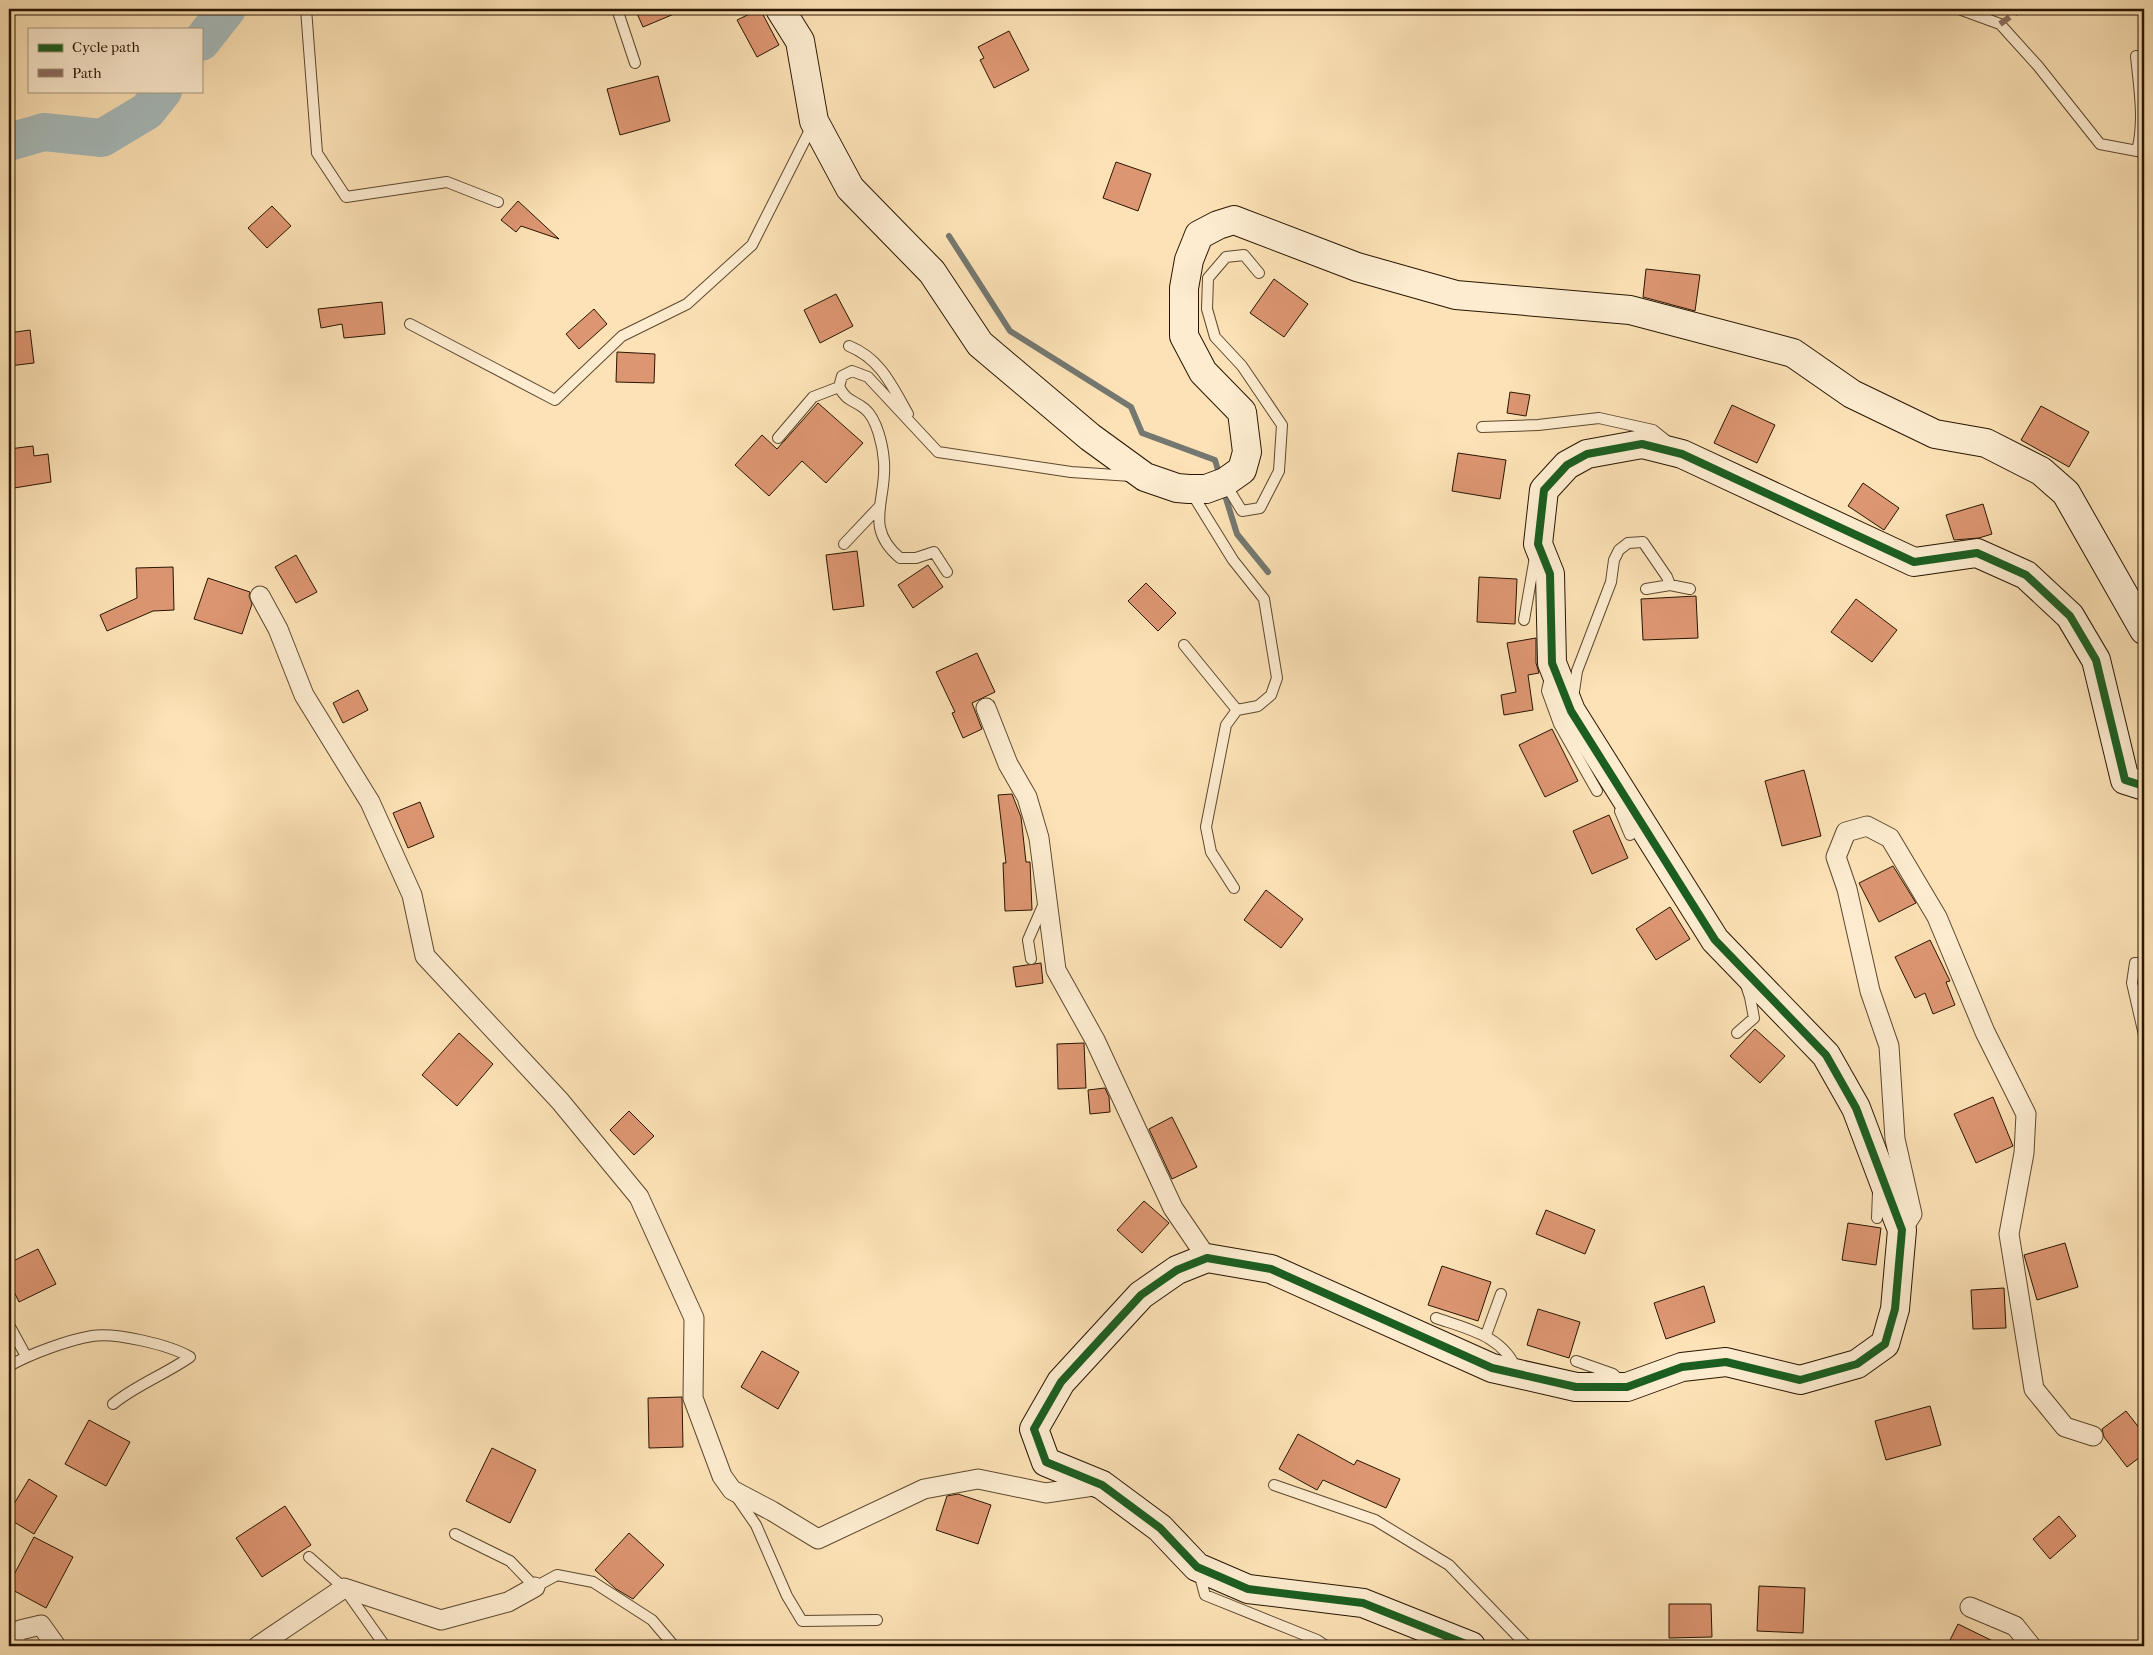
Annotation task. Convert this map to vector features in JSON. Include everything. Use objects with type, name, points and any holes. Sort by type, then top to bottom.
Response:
[{"type":"street","points":[[780,9],[800,41],[814,121],[850,188],[932,272],[980,344],[1090,437],[1145,477],[1177,488],[1206,489],[1225,482],[1242,470],[1247,452],[1242,412],[1203,372],[1184,336],[1184,288],[1189,260],[1198,235],[1218,225],[1234,220],[1357,268],[1456,295],[1630,310],[1793,352],[1852,394],[1935,434],[1986,443],[2041,471],[2066,493],[2144,630]]},
{"type":"street","points":[[1472,1646],[1363,1604],[1248,1589],[1197,1567],[1160,1528],[1102,1485],[1046,1462],[1034,1429],[1061,1382],[1142,1295],[1177,1270],[1207,1258],[1271,1269],[1492,1368],[1576,1387],[1627,1387],[1682,1367],[1726,1362],[1800,1380],[1856,1364],[1885,1344],[1895,1309],[1902,1230],[1856,1108],[1826,1055],[1715,940],[1610,790],[1571,711],[1552,664],[1550,574],[1538,544],[1544,490],[1567,465],[1587,454],[1642,444],[1682,454],[1914,562],[1977,553],[2026,575],[2070,616],[2096,660],[2125,780],[2144,786]]},
{"type":"street","points":[[260,596],[278,629],[304,695],[370,802],[412,895],[425,956],[560,1101],[639,1197],[694,1318],[693,1398],[722,1476],[732,1490],[772,1511],[818,1539],[924,1489],[978,1479],[1046,1493],[1102,1485]]},
{"type":"street","points":[[986,708],[1008,764],[1027,797],[1039,838],[1056,970],[1094,1040],[1173,1208],[1207,1258]]},
{"type":"street","points":[[1902,1230],[1912,1214],[1895,1139],[1889,1046],[1870,991],[1847,889],[1836,857],[1846,832],[1867,826],[1890,838],[1937,917],[1985,1032],[2026,1114],[2024,1153],[2009,1234],[2034,1389],[2064,1427],[2093,1436]]},
{"type":"street","points":[[258,1646],[344,1588],[441,1620],[508,1602],[535,1587]]},
{"type":"street","points":[[1970,1607],[2015,1626],[2031,1646]]},
{"type":"street","points":[[9,1644],[20,1630],[41,1625],[56,1646]]},
{"type":"lane","points":[[306,9],[317,153],[346,197],[447,182],[498,202]]},
{"type":"lane","points":[[616,9],[635,63]]},
{"type":"lane","points":[[1959,9],[2000,24],[2038,66],[2100,144],[2137,151],[2142,133],[2136,56]]},
{"type":"lane","points":[[410,324],[555,400],[622,336],[688,304],[752,246],[814,121]]},
{"type":"lane","points":[[1225,482],[1242,511],[1260,508],[1279,471],[1282,425],[1242,366],[1215,337],[1207,310],[1208,278],[1226,257],[1244,255],[1259,273]]},
{"type":"lane","points":[[849,346],[864,352],[885,374],[916,428]]},
{"type":"lane","points":[[947,572],[934,552],[916,558],[900,558],[888,548],[880,531],[878,508],[884,489],[884,461],[876,427],[866,409],[846,398],[839,387],[842,376],[852,370],[868,377],[938,452],[1071,472],[1145,477]]},
{"type":"lane","points":[[778,438],[813,397],[839,387]]},
{"type":"lane","points":[[1482,428],[1538,425],[1599,418],[1653,430],[1682,454]]},
{"type":"lane","points":[[1190,489],[1233,560],[1264,599],[1277,678],[1272,694],[1258,706],[1237,710],[1226,725],[1206,827],[1211,852],[1234,888]]},
{"type":"lane","points":[[844,544],[878,508]]},
{"type":"lane","points":[[1571,711],[1577,671],[1611,582],[1614,560],[1619,550],[1628,543],[1643,542],[1667,577],[1670,585]]},
{"type":"lane","points":[[1524,620],[1538,544]]},
{"type":"lane","points":[[1646,589],[1670,585],[1690,589]]},
{"type":"lane","points":[[1184,644],[1237,710]]},
{"type":"lane","points":[[1552,664],[1547,691],[1560,724],[1610,790],[1618,804],[1630,835]]},
{"type":"lane","points":[[1031,958],[1028,940],[1046,896]]},
{"type":"lane","points":[[2144,963],[2135,963],[2132,983],[2144,1035]]},
{"type":"lane","points":[[1737,1033],[1754,1018],[1750,997],[1738,964]]},
{"type":"lane","points":[[1878,1165],[1878,1218]]},
{"type":"lane","points":[[1486,1335],[1501,1294]]},
{"type":"lane","points":[[1436,1318],[1486,1335],[1502,1347],[1513,1360],[1518,1374]]},
{"type":"lane","points":[[9,1325],[26,1356]]},
{"type":"lane","points":[[9,1366],[26,1356],[94,1335],[132,1338],[177,1349],[190,1357],[113,1404]]},
{"type":"lane","points":[[1576,1361],[1613,1374],[1627,1387]]},
{"type":"lane","points":[[1274,1485],[1375,1520],[1449,1566],[1527,1646]]},
{"type":"lane","points":[[732,1490],[756,1525],[787,1596],[802,1621],[877,1620]]},
{"type":"lane","points":[[455,1534],[510,1561],[535,1587],[557,1575],[593,1582],[652,1620],[674,1646]]},
{"type":"lane","points":[[309,1557],[344,1588],[385,1646]]},
{"type":"lane","points":[[1197,1567],[1205,1596],[1317,1640],[1326,1646]]},
{"type":"building","points":[[635,9],[686,9],[643,27]]},
{"type":"building","points":[[760,9],[779,45],[757,57],[737,20]]},
{"type":"building","points":[[1009,31],[1029,70],[994,88],[980,60],[984,58],[978,47]]},
{"type":"building","points":[[658,76],[670,121],[620,135],[607,89]]},
{"type":"building","points":[[1116,162],[1151,174],[1138,211],[1103,198]]},
{"type":"building","points":[[518,201],[559,239],[521,226],[516,232],[501,220]]},
{"type":"building","points":[[272,206],[291,226],[267,248],[248,228]]},
{"type":"building","points":[[1646,269],[1700,275],[1695,311],[1643,297]]},
{"type":"building","points":[[1274,279],[1308,304],[1284,337],[1250,313]]},
{"type":"building","points":[[836,294],[853,326],[820,343],[804,310]]},
{"type":"building","points":[[382,302],[385,334],[344,338],[342,324],[321,328],[318,309]]},
{"type":"building","points":[[594,309],[607,324],[579,349],[566,334]]},
{"type":"building","points":[[30,330],[34,363],[9,366],[9,333]]},
{"type":"building","points":[[617,352],[655,354],[654,383],[616,382]]},
{"type":"building","points":[[1510,392],[1530,395],[1526,416],[1507,413]]},
{"type":"building","points":[[818,403],[863,443],[826,483],[802,461],[769,496],[735,465],[762,435],[777,449]]},
{"type":"building","points":[[1732,405],[1775,425],[1757,463],[1714,443]]},
{"type":"building","points":[[2041,406],[2089,432],[2069,467],[2021,440]]},
{"type":"building","points":[[33,446],[34,456],[48,454],[51,482],[14,488],[9,449]]},
{"type":"building","points":[[1458,453],[1506,460],[1500,499],[1452,491]]},
{"type":"building","points":[[1863,483],[1899,508],[1884,530],[1848,506]]},
{"type":"building","points":[[1983,504],[1992,534],[1979,538],[1954,540],[1946,515]]},
{"type":"building","points":[[857,551],[864,606],[833,610],[826,555]]},
{"type":"building","points":[[296,555],[317,592],[296,603],[275,567]]},
{"type":"building","points":[[928,565],[943,587],[913,608],[898,585]]},
{"type":"building","points":[[173,567],[174,610],[153,611],[107,631],[100,615],[137,598],[136,568]]},
{"type":"building","points":[[1479,577],[1517,579],[1515,624],[1477,622]]},
{"type":"building","points":[[208,578],[250,592],[249,596],[252,604],[242,634],[194,619]]},
{"type":"building","points":[[1146,583],[1176,613],[1158,631],[1128,601]]},
{"type":"building","points":[[1696,596],[1698,638],[1643,640],[1641,599]]},
{"type":"building","points":[[1856,599],[1897,630],[1872,662],[1831,632]]},
{"type":"building","points":[[1536,638],[1536,663],[1539,673],[1528,675],[1533,710],[1504,715],[1501,695],[1516,692],[1507,643]]},
{"type":"building","points":[[977,653],[995,692],[972,703],[982,729],[963,738],[952,713],[955,712],[936,672]]},
{"type":"building","points":[[358,690],[368,710],[343,723],[333,703]]},
{"type":"building","points":[[1552,729],[1578,781],[1545,797],[1519,745]]},
{"type":"building","points":[[1804,770],[1821,836],[1782,846],[1765,781]]},
{"type":"building","points":[[1012,794],[1021,817],[1026,862],[1030,862],[1032,910],[1005,911],[1003,863],[1006,863],[998,795]]},
{"type":"building","points":[[420,802],[434,837],[408,848],[393,813]]},
{"type":"building","points":[[1609,815],[1628,858],[1592,874],[1573,831]]},
{"type":"building","points":[[1893,866],[1916,903],[1879,922],[1859,883]]},
{"type":"building","points":[[1266,890],[1303,919],[1281,948],[1244,920]]},
{"type":"building","points":[[1670,907],[1690,939],[1656,960],[1636,929]]},
{"type":"building","points":[[1930,940],[1950,981],[1946,982],[1955,1005],[1933,1014],[1925,993],[1915,998],[1895,957]]},
{"type":"building","points":[[1041,963],[1043,983],[1016,987],[1013,967]]},
{"type":"building","points":[[1755,1029],[1785,1056],[1760,1083],[1730,1056]]},
{"type":"building","points":[[459,1033],[493,1064],[457,1106],[422,1075]]},
{"type":"building","points":[[1084,1043],[1086,1088],[1058,1089],[1057,1044]]},
{"type":"building","points":[[1105,1088],[1109,1097],[1110,1112],[1090,1114],[1088,1090]]},
{"type":"building","points":[[1993,1097],[2013,1146],[1976,1163],[1954,1114]]},
{"type":"building","points":[[629,1111],[654,1136],[634,1155],[610,1130]]},
{"type":"building","points":[[1172,1117],[1197,1167],[1172,1179],[1149,1129]]},
{"type":"building","points":[[1144,1201],[1169,1223],[1142,1253],[1117,1230]]},
{"type":"building","points":[[1546,1210],[1595,1230],[1585,1254],[1536,1234]]},
{"type":"building","points":[[1848,1223],[1881,1228],[1876,1265],[1842,1260]]},
{"type":"building","points":[[2065,1243],[2078,1287],[2037,1300],[2024,1255]]},
{"type":"building","points":[[38,1249],[56,1284],[19,1302],[9,1281],[9,1263]]},
{"type":"building","points":[[1442,1266],[1491,1282],[1478,1321],[1428,1305]]},
{"type":"building","points":[[1704,1286],[1715,1322],[1666,1339],[1654,1303]]},
{"type":"building","points":[[2004,1288],[2006,1328],[1973,1329],[1971,1290]]},
{"type":"building","points":[[1538,1309],[1580,1322],[1569,1358],[1527,1345]]},
{"type":"building","points":[[762,1351],[799,1372],[778,1409],[741,1387]]},
{"type":"building","points":[[682,1397],[683,1447],[649,1448],[648,1398]]},
{"type":"building","points":[[1930,1406],[1941,1445],[1886,1460],[1875,1421]]},
{"type":"building","points":[[2126,1411],[2144,1434],[2144,1454],[2127,1467],[2104,1437],[2102,1429]]},
{"type":"building","points":[[89,1420],[130,1442],[106,1486],[65,1464]]},
{"type":"building","points":[[1298,1434],[1354,1465],[1357,1460],[1400,1479],[1386,1508],[1323,1480],[1317,1490],[1279,1469]]},
{"type":"building","points":[[492,1448],[536,1470],[510,1523],[466,1501]]},
{"type":"building","points":[[29,1479],[57,1496],[34,1534],[9,1519],[9,1512]]},
{"type":"building","points":[[958,1494],[991,1505],[978,1544],[936,1530],[947,1496]]},
{"type":"building","points":[[285,1506],[311,1545],[262,1577],[236,1538]]},
{"type":"building","points":[[2059,1516],[2076,1536],[2050,1559],[2033,1539]]},
{"type":"building","points":[[629,1533],[664,1565],[633,1599],[616,1589],[595,1570]]},
{"type":"building","points":[[34,1537],[73,1557],[46,1608],[9,1588],[9,1584]]},
{"type":"building","points":[[1759,1586],[1805,1588],[1803,1633],[1757,1631]]},
{"type":"building","points":[[1669,1604],[1711,1604],[1712,1637],[1669,1638]]},
{"type":"building","points":[[1958,1624],[2003,1646],[1947,1646]]},
{"type":"waterway","points":[[202,41],[227,9]]},
{"type":"waterway","points":[[9,142],[44,132],[102,138],[147,111],[162,92]]},
{"type":"waterway","points":[[949,236],[1010,331],[1131,407],[1142,433],[1215,460],[1220,477]]},
{"type":"waterway","points":[[1224,492],[1237,534],[1268,572]]},
{"type":"marked path","points":[[2000,24],[2021,9]]},
{"type":"cycle path","points":[[1471,1646],[1363,1603],[1248,1589],[1197,1567],[1160,1528],[1102,1485],[1046,1462],[1034,1429],[1061,1382],[1141,1295],[1177,1270],[1207,1258],[1271,1269],[1492,1368],[1576,1387],[1627,1387],[1682,1367],[1726,1362],[1800,1380],[1857,1364],[1885,1344],[1895,1309],[1902,1230],[1856,1108],[1826,1055],[1715,940],[1571,711],[1552,663],[1550,574],[1538,544],[1544,490],[1567,465],[1587,454],[1642,444],[1682,454],[1914,562],[1977,553],[2026,575],[2070,616],[2096,660],[2125,780],[2144,786]]}]
